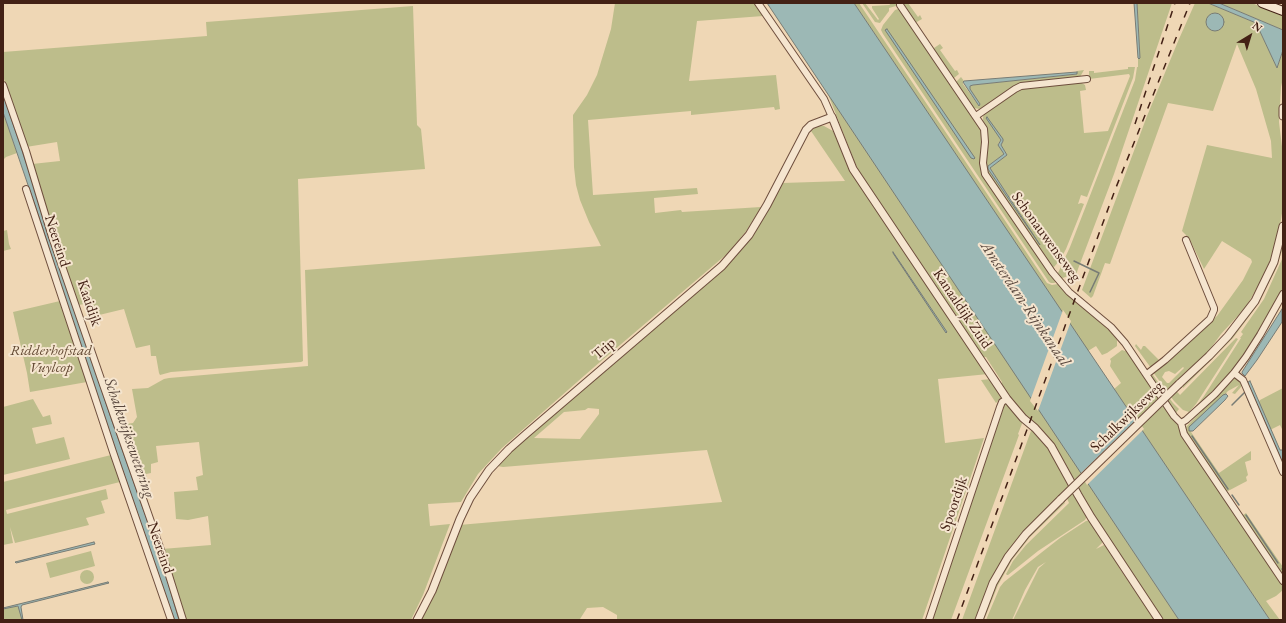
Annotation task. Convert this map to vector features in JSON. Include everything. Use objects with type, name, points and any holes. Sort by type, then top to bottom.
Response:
[{"type":"main road","points":[[1262,3],[1283,11]]},
{"type":"street","name":"Kanaaldijk Zuid","points":[[758,3],[824,99],[853,170],[1006,398],[1051,446],[1091,517],[1159,620]]},
{"type":"street","name":"Schonauwenseweg","points":[[900,3],[984,129],[985,142],[983,163],[985,174],[1052,272],[1080,302],[1111,327],[1124,343],[1174,416],[1181,423],[1184,434],[1283,581]]},
{"type":"street","points":[[976,116],[1021,86],[1087,79]]},
{"type":"street","name":"Kaaidijk","points":[[3,85],[26,151],[52,237],[161,550],[183,620]]},
{"type":"street","points":[[1283,108],[1283,116]]},
{"type":"street","name":"Trip","points":[[417,620],[432,591],[460,518],[470,498],[490,470],[509,449],[526,434],[722,266],[749,235],[767,205],[806,130],[811,125],[832,117]]},
{"type":"street","name":"Neereind","points":[[26,189],[113,452],[171,620]]},
{"type":"street","name":"Schalkwijkseweg","points":[[979,620],[994,583],[1008,557],[1026,534],[1228,336],[1255,301],[1274,262],[1283,226]]},
{"type":"street","points":[[1146,374],[1165,360],[1210,319],[1214,310],[1186,240]]},
{"type":"street","points":[[1181,423],[1215,394],[1234,373],[1246,357],[1283,294]]},
{"type":"street","points":[[1234,373],[1243,380],[1283,472]]},
{"type":"street","name":"Spoordijk","points":[[929,620],[1000,407],[1006,398]]},
{"type":"green space","points":[[615,3],[755,3],[763,16],[697,21],[689,81],[776,75],[780,109],[775,110],[774,107],[691,115],[691,111],[588,120],[593,195],[697,188],[698,194],[654,198],[655,213],[681,210],[682,212],[761,207],[747,230],[728,253],[502,448],[478,474],[461,502],[428,504],[430,526],[450,524],[423,595],[411,620],[185,620],[162,549],[211,545],[208,516],[188,520],[176,519],[174,492],[198,490],[196,477],[203,475],[199,442],[156,446],[158,462],[151,464],[151,473],[146,474],[147,480],[138,480],[119,425],[133,423],[137,417],[132,389],[148,388],[164,379],[169,378],[308,366],[305,270],[601,246],[589,222],[576,185],[574,167],[573,115],[587,95],[597,75],[611,29]]},
{"type":"green space","points":[[854,3],[859,3],[1047,283],[1052,285],[1058,284],[1111,332],[1117,340],[1117,346],[1102,355],[1096,346],[1088,351]]},
{"type":"green space","points":[[862,3],[865,3],[878,20],[879,19],[872,6],[898,3],[896,6],[889,8],[889,11],[880,23],[875,22]]},
{"type":"green space","points":[[903,3],[908,3],[918,17],[920,15],[922,19],[915,23]]},
{"type":"green space","points":[[1137,3],[1172,3],[1114,174],[1074,281],[1068,276],[1060,279],[1058,273],[1070,247],[1135,80],[1138,67],[1138,58],[1140,58]]},
{"type":"green space","points":[[1195,3],[1208,3],[1256,23],[1277,68],[1283,50],[1283,78],[1279,122],[1283,155],[1283,207],[1279,232],[1264,275],[1246,307],[1221,334],[1208,352],[1172,386],[1180,395],[1236,338],[1238,339],[1196,404],[1189,412],[1183,410],[1174,401],[1153,372],[1217,316],[1243,280],[1252,262],[1251,259],[1222,241],[1204,269],[1189,238],[1182,231],[1207,145],[1272,158],[1271,141],[1256,89],[1237,44],[1213,111],[1168,103],[1110,264],[1105,263],[1091,298],[1082,290],[1147,116]],"holes":[[[1183,367],[1184,368],[1169,383],[1167,383],[1162,377],[1165,372],[1169,371],[1175,374]]]},
{"type":"green space","points":[[1219,3],[1252,3],[1283,16],[1283,30]]},
{"type":"green space","points":[[413,6],[417,125],[421,129],[425,169],[298,179],[303,361],[171,372],[160,375],[156,356],[151,356],[150,345],[136,348],[124,309],[95,316],[91,303],[78,305],[32,164],[60,161],[57,142],[26,147],[3,76],[3,52],[207,36],[206,22]]},
{"type":"green space","points":[[900,9],[979,126],[983,137],[980,163],[983,175],[1056,282],[1049,282],[883,34],[881,30],[883,25],[895,10]]},
{"type":"green space","points":[[940,44],[943,48],[940,50],[955,71],[957,70],[959,74],[954,78],[934,50],[934,48]]},
{"type":"green space","points":[[1128,67],[1135,67],[1133,78],[1087,197],[1081,195],[1078,204],[1084,204],[1066,249],[1054,267],[1051,266],[988,175],[985,166],[984,114],[1020,89],[1080,82],[1085,85],[1086,90],[1080,91],[1084,133],[1108,131],[1130,76],[1129,74],[1089,79],[1089,71],[1094,71],[1094,73],[1128,69]],"holes":[[[987,118],[1003,141],[1001,145],[1007,155],[990,168],[1040,245],[988,169],[988,166],[1004,154],[998,144],[1001,140]]]},
{"type":"green space","points":[[1084,70],[1080,77],[1025,83],[980,109],[973,108],[956,82],[961,77],[964,81],[963,84],[979,106],[980,104],[970,89],[970,86],[1077,74],[1077,71]]},
{"type":"green space","points":[[828,94],[1179,620],[1162,620],[1082,497],[1067,466],[1049,438],[1040,427],[1023,414],[1001,387],[1002,382],[986,357],[981,357],[967,336],[961,323],[859,171]]},
{"type":"green space","points":[[3,112],[17,153],[6,157],[3,160]]},
{"type":"green space","points":[[824,126],[833,131],[852,174],[988,374],[938,379],[945,443],[984,438],[922,620],[617,620],[617,615],[603,607],[587,608],[580,619],[571,620],[421,620],[459,525],[722,502],[707,450],[503,467],[497,466],[506,456],[728,263],[782,183],[845,181],[811,131],[816,127]],"holes":[[[588,408],[599,409],[599,414],[580,439],[534,438],[564,412],[585,410]]]},
{"type":"green space","points":[[7,230],[11,249],[3,251],[3,231]]},
{"type":"green space","points":[[1283,239],[1283,248],[1275,271],[1256,307],[1233,338],[1183,388],[1182,386],[1239,329],[1250,313]]},
{"type":"green space","points":[[1283,257],[1283,288],[1263,325],[1234,371],[1192,412],[1241,338],[1243,334],[1241,332],[1264,299]]},
{"type":"green space","name":"Ridderhofstad Vuylcop","points":[[60,301],[87,382],[30,392],[13,312]]},
{"type":"green space","points":[[1136,344],[1141,350],[1143,346],[1145,346],[1159,360],[1159,363],[1151,368],[1135,346]]},
{"type":"green space","points":[[1122,350],[1127,350],[1166,410],[1179,426],[1181,434],[1283,584],[1283,590],[1276,596],[1266,601],[1280,620],[1270,620],[1114,389],[1121,383],[1110,366],[1110,359]]},
{"type":"green space","points":[[1152,375],[1179,409],[1175,414],[1151,377]]},
{"type":"green space","points":[[1236,378],[1242,385],[1241,387],[1235,394],[1232,393],[1239,385],[1228,391],[1191,432],[1219,473],[1251,451],[1251,460],[1245,462],[1248,475],[1246,477],[1247,481],[1228,491],[1225,491],[1187,435],[1186,427],[1232,380]]},
{"type":"green space","points":[[991,379],[1002,394],[1001,401],[999,400],[996,403],[981,380]]},
{"type":"green space","points":[[1283,388],[1283,431],[1280,425],[1270,430],[1258,403],[1260,400]]},
{"type":"green space","points":[[33,399],[43,417],[50,415],[52,424],[32,428],[36,444],[64,437],[70,459],[3,475],[3,407]]},
{"type":"green space","points":[[1004,404],[1007,404],[1023,421],[1018,434],[1019,435],[951,620],[931,620],[1000,411]]},
{"type":"green space","points":[[1032,428],[1050,450],[1087,516],[1085,520],[1038,551],[1008,575],[1006,574],[1013,561],[1026,545],[1069,503],[1065,493],[1006,555],[997,569],[976,620],[962,620]]},
{"type":"green space","points":[[111,455],[120,482],[6,510],[7,514],[106,489],[108,499],[101,501],[105,513],[86,518],[89,525],[15,543],[10,527],[13,543],[3,545],[3,482]]},
{"type":"green space","points":[[1063,501],[1065,503],[1030,537],[1012,560],[998,585],[984,620],[982,620],[996,585],[1010,559],[1022,543]]},
{"type":"green space","points":[[1246,513],[1283,567],[1283,576],[1243,517]]},
{"type":"green space","points":[[1090,520],[1103,540],[1096,549],[1104,545],[1107,546],[1120,569],[1155,620],[1013,620],[1039,568],[1046,562],[1038,567],[1025,590],[1012,620],[986,620],[1000,587],[1004,582],[1060,538],[1086,521]]},
{"type":"green space","points":[[91,551],[95,566],[50,578],[46,563]]},
{"type":"green space","points":[[87,570],[92,572],[94,577],[92,582],[87,584],[82,582],[80,577],[82,572]]},
{"type":"green space","points":[[16,606],[19,607],[22,620],[3,620],[3,609]]},
{"type":"water","name":"Amsterdam-Rijnkanaal","points":[[767,3],[854,3],[1270,620],[1179,620]]},
{"type":"water","points":[[1134,3],[1137,3],[1139,59],[1138,58]]},
{"type":"water","points":[[1208,3],[1219,3],[1283,30],[1283,50],[1277,68],[1256,23]]},
{"type":"water","points":[[1211,13],[1219,13],[1224,18],[1222,29],[1219,31],[1211,31],[1206,26],[1206,18]]},
{"type":"water","points":[[887,29],[975,158],[974,159],[971,158],[885,30]]},
{"type":"water","points":[[1077,72],[1077,74],[970,86],[970,89],[980,104],[979,106],[963,82],[964,81]]},
{"type":"water","points":[[3,94],[112,421],[161,559],[179,620],[174,620],[71,320],[42,226],[3,112]]},
{"type":"water","points":[[987,117],[1003,139],[1001,145],[1007,155],[990,168],[1040,245],[988,169],[988,166],[1004,154],[998,145],[1001,140],[986,118]]},
{"type":"water","points":[[893,253],[947,332],[946,333]]},
{"type":"water","points":[[1282,309],[1282,322],[1245,376],[1242,372]]},
{"type":"water","points":[[1250,381],[1280,450],[1283,450],[1283,464],[1248,384]]},
{"type":"water","points":[[1226,394],[1228,396],[1225,400],[1193,431],[1189,431],[1189,427],[1223,395]]},
{"type":"water","points":[[94,542],[95,544],[15,562]]},
{"type":"water","points":[[108,582],[109,583],[22,605],[23,620],[18,606],[3,609],[3,608]]},
{"type":"pier","points":[[1063,310],[1071,321],[1038,411],[1030,401]]},
{"type":"pier","points":[[1137,419],[1144,429],[1087,485],[1080,474]]},
{"type":"waterway","points":[[1074,261],[1099,273],[1090,292]]},
{"type":"waterway","points":[[1232,405],[1245,392],[1251,407]]},
{"type":"waterway","points":[[1192,436],[1228,489]]},
{"type":"waterway","points":[[1232,495],[1239,505]]},
{"type":"waterway","points":[[1246,515],[1278,563]]},
{"type":"railway","points":[[1135,124],[1175,3]]},
{"type":"railway","points":[[957,620],[1115,190],[1190,3]]},
{"type":"water label","name":"Schalkwijksewetering","points":[[129,438]]}]
